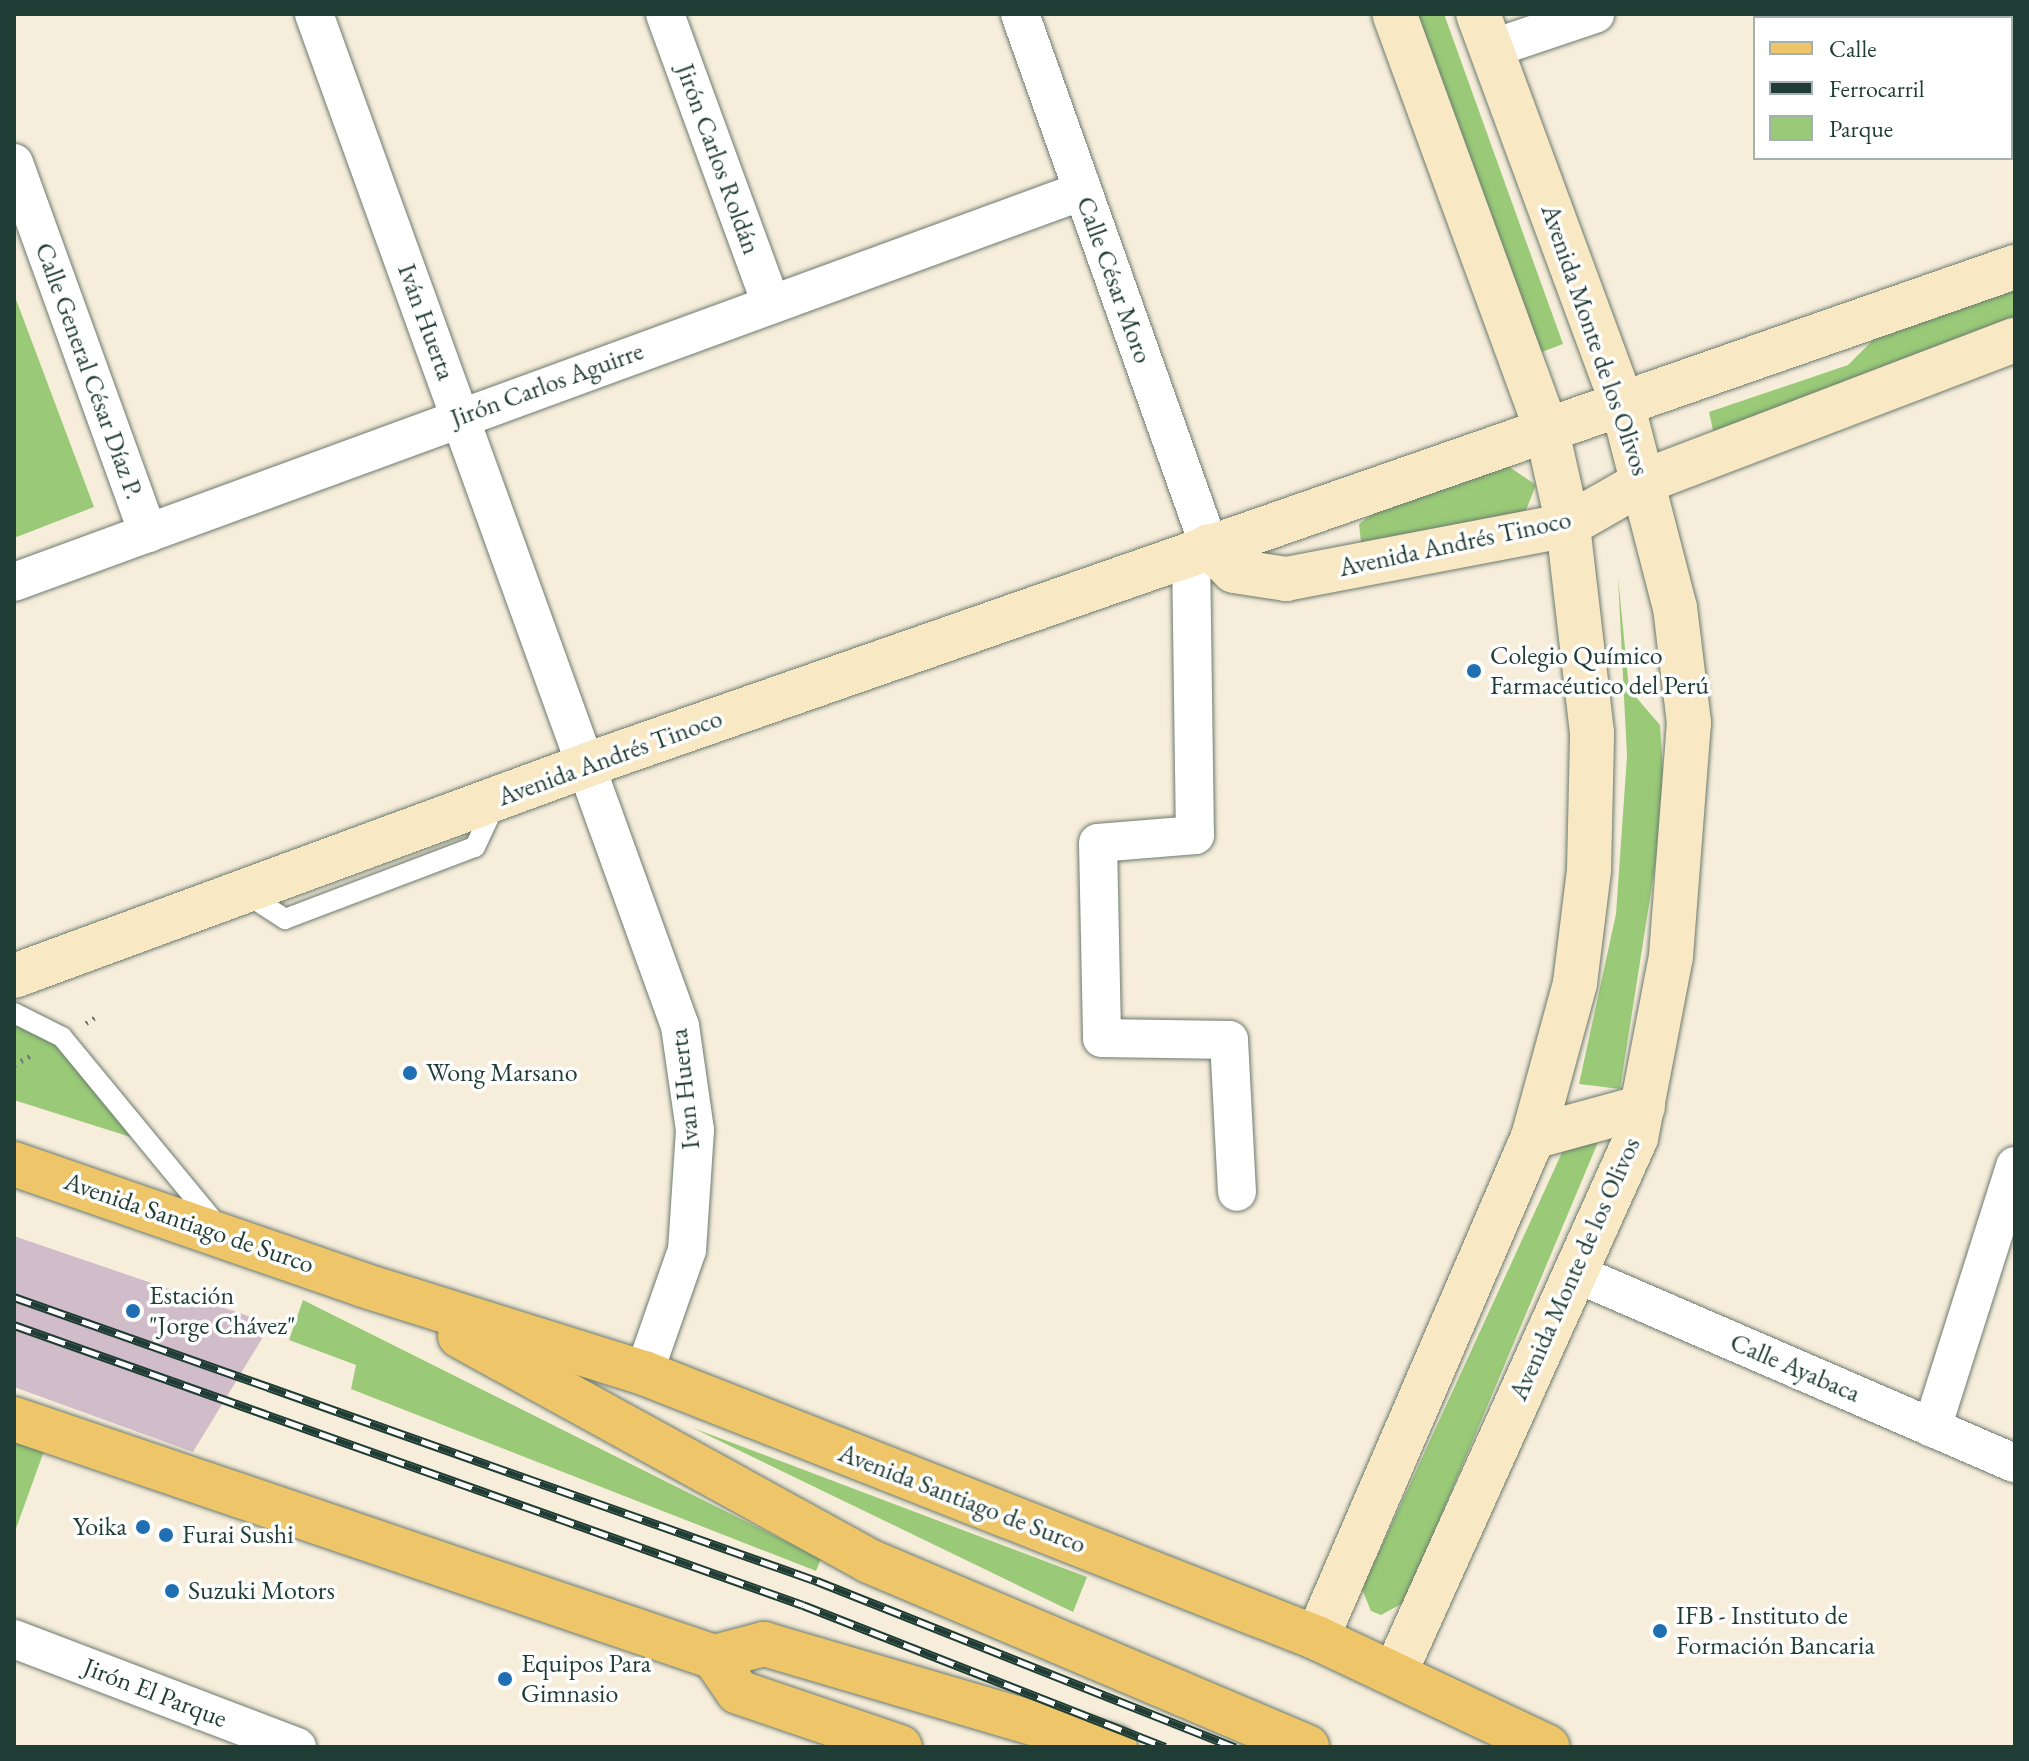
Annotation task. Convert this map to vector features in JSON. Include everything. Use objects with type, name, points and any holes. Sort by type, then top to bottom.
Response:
[{"type":"main road","name":"Avenida Santiago de Surco","points":[[14,1164],[221,1232],[363,1285],[644,1373],[1317,1638],[1548,1747]]},
{"type":"main road","name":"Avenida Santiago de Surco","points":[[363,1285],[869,1561],[1307,1747]]},
{"type":"main road","points":[[14,1419],[714,1657],[764,1644],[1115,1747]]},
{"type":"main road","points":[[714,1657],[738,1692],[900,1747]]},
{"type":"street","name":"Iván Huerta","points":[[314,14],[461,416],[584,766]]},
{"type":"street","name":"Jirón Carlos Roldán","points":[[665,14],[771,304]]},
{"type":"street","name":"Calle César Moro","points":[[1020,14],[1200,549],[1195,835],[1098,843],[1102,1038],[1229,1040],[1237,1192]]},
{"type":"street","points":[[1317,1638],[1533,1137],[1575,983],[1589,870],[1592,733],[1568,525],[1547,431],[1394,14]]},
{"type":"street","points":[[1484,32],[1595,14]]},
{"type":"street","name":"Avenida Monte de los Olivos","points":[[1395,1673],[1636,1138],[1671,956],[1689,723],[1675,608],[1659,559],[1645,481],[1622,403],[1484,32]]},
{"type":"street","name":"Calle General César Díaz P.","points":[[14,163],[148,534]]},
{"type":"street","name":"Jirón Carlos Aguirre","points":[[14,582],[1082,191]]},
{"type":"street","name":"Avenida Andrés Tinoco","points":[[14,976],[584,766],[2015,267]]},
{"type":"street","name":"Avenida Andrés Tinoco","points":[[1200,549],[1234,571],[1286,579],[1568,525],[1645,481],[2014,343]]},
{"type":"street","name":"Ivan Huerta","points":[[584,766],[680,1026],[695,1130],[687,1250],[644,1373]]},
{"type":"street","points":[[1533,1137],[1643,1107]]},
{"type":"street","points":[[1932,1428],[2015,1166]]},
{"type":"street","name":"Calle Ayabaca","points":[[1575,1273],[2015,1463]]},
{"type":"street","name":"Jirón El Parque","points":[[14,1639],[297,1747]]},
{"type":"lane","points":[[14,1013],[62,1037],[221,1232]]},
{"type":"shaded area","points":[[14,1236],[271,1324],[193,1452],[14,1387]]},
{"type":"green space","points":[[1415,14],[1444,14],[1563,344],[1539,353]]},
{"type":"green space","points":[[2015,284],[2015,329],[1714,435],[1709,412],[1848,365],[1883,330]]},
{"type":"green space","points":[[14,294],[94,507],[14,538]]},
{"type":"green space","points":[[1508,466],[1536,485],[1526,510],[1511,521],[1383,547],[1361,542],[1359,524],[1376,511]]},
{"type":"green space","points":[[1618,577],[1629,689],[1660,725],[1665,803],[1620,1089],[1579,1084],[1616,914],[1627,756]]},
{"type":"green space","points":[[14,1021],[46,1035],[140,1140],[14,1100]]},
{"type":"green space","points":[[1601,1135],[1405,1602],[1381,1615],[1371,1611],[1362,1589],[1565,1146]]},
{"type":"green space","points":[[303,1300],[821,1559],[816,1571],[351,1389],[356,1365],[289,1340]]},
{"type":"green space","points":[[693,1428],[1087,1577],[1073,1612]]},
{"type":"green space","points":[[14,1440],[44,1451],[14,1534]]},
{"type":"railway","points":[[14,1297],[817,1581],[1235,1747]]},
{"type":"railway","points":[[14,1325],[803,1605],[1165,1747]]},
{"type":"place","name":"Colegio Químico Farmacéutico del Perú","points":[[1474,671]]},
{"type":"place","name":"Wong Marsano","points":[[410,1073]]},
{"type":"place","name":"Estación \"Jorge Chávez\"","points":[[133,1311]]},
{"type":"place","name":"Yoika","points":[[143,1527]]},
{"type":"place","name":"Furai Sushi","points":[[166,1535]]},
{"type":"place","name":"Suzuki Motors","points":[[172,1591]]},
{"type":"place","name":"IFB - Instituto de Formación Bancaria","points":[[1660,1631]]},
{"type":"place","name":"Equipos Para Gimnasio","points":[[505,1679]]}]
